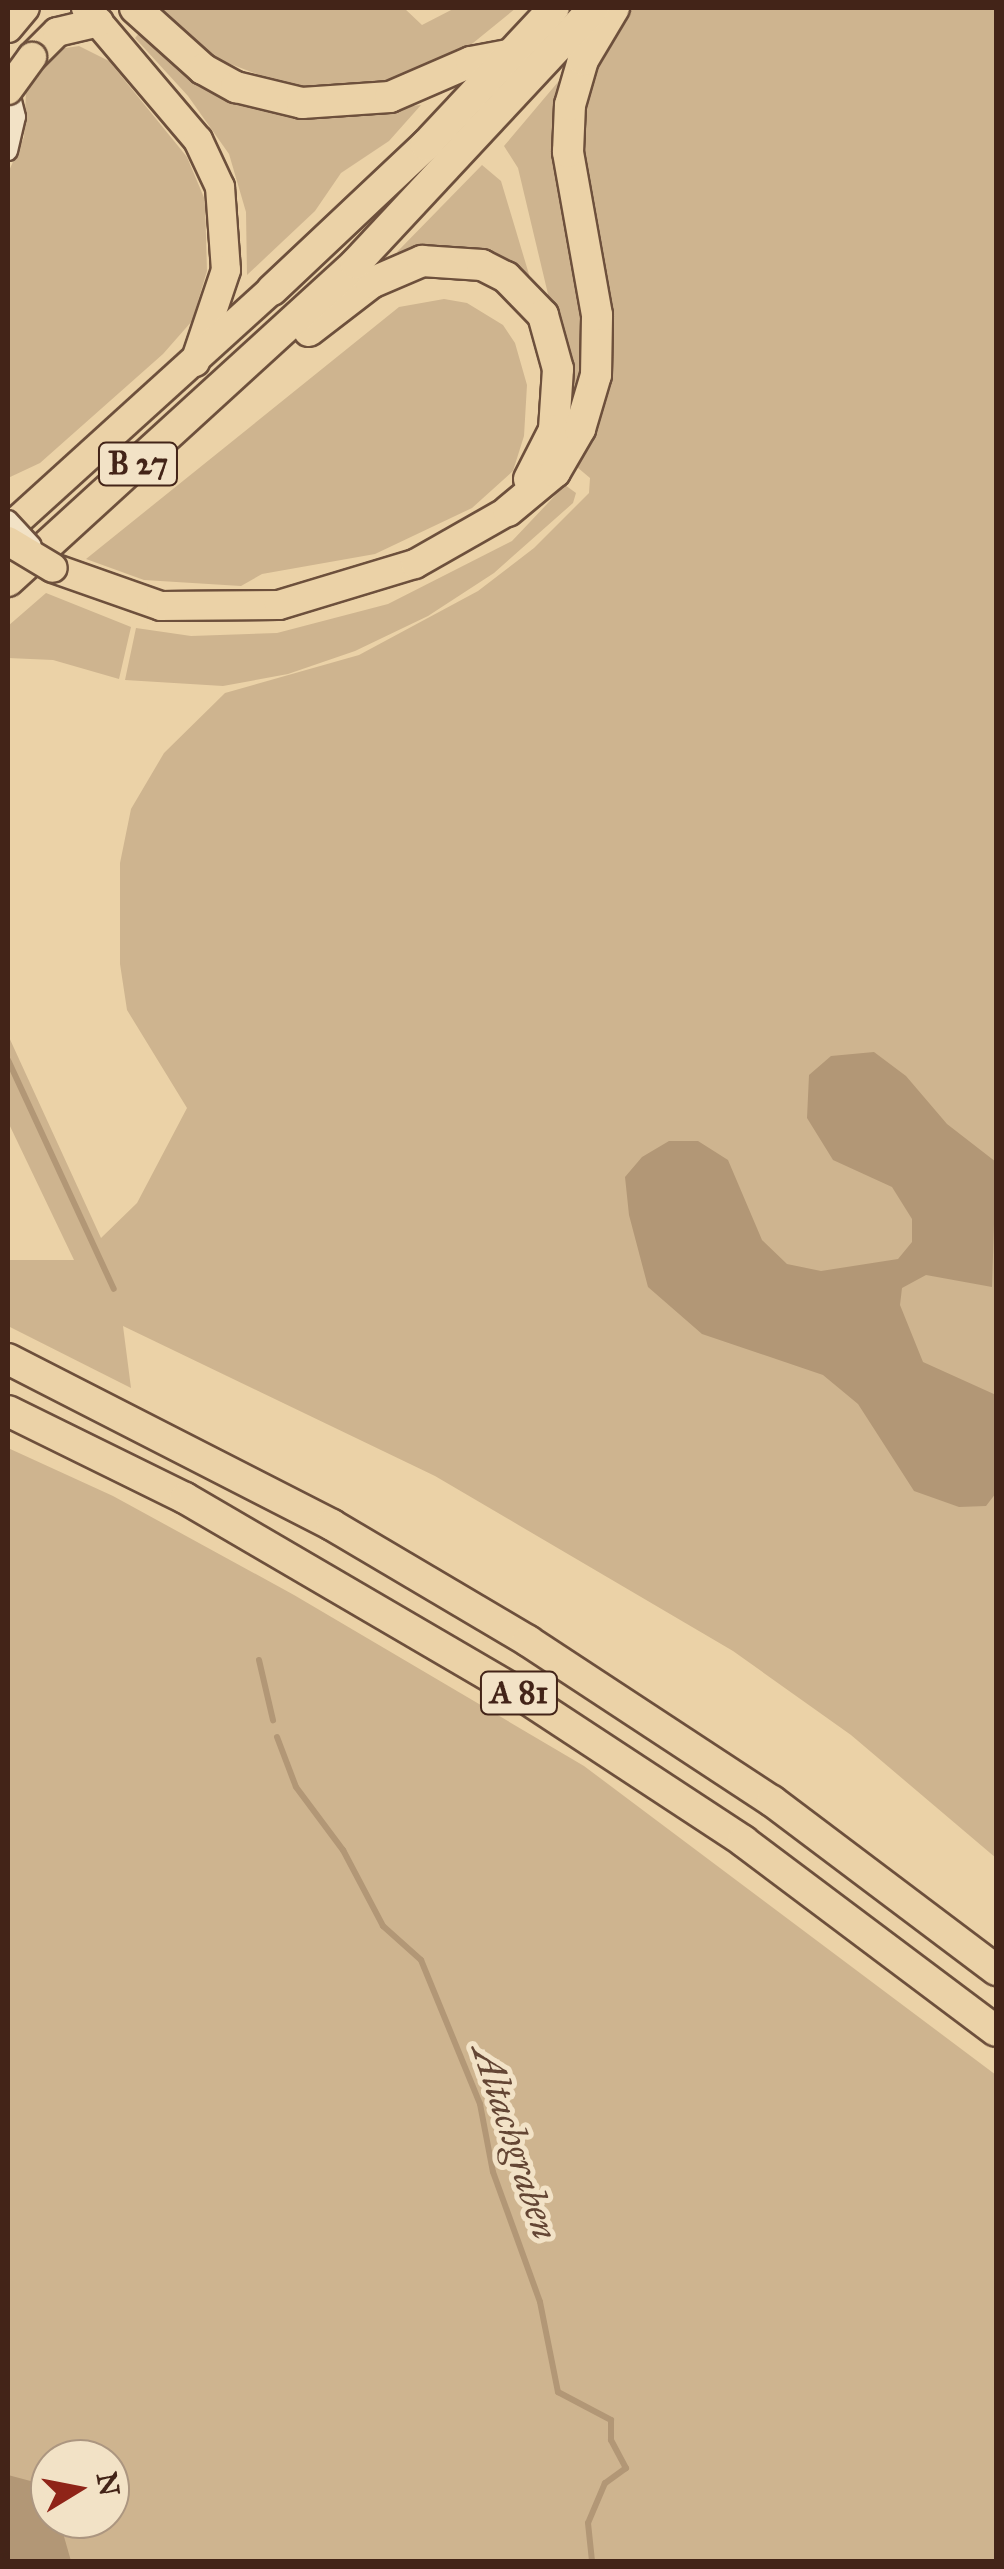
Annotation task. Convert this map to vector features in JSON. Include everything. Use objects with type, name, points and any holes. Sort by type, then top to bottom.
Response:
[{"type":"highway","points":[[135,8],[203,69],[236,87],[302,103],[390,97],[471,62],[513,54]]},
{"type":"highway","name":"B 27","points":[[272,290],[513,54],[554,8]]},
{"type":"highway","name":"B 27","points":[[9,581],[269,347],[480,135],[594,8]]},
{"type":"highway","points":[[508,511],[555,472],[580,429],[596,375],[598,316],[572,195],[568,136],[584,60],[614,8]]},
{"type":"highway","points":[[269,347],[318,328],[371,283],[422,261],[482,264],[506,277],[544,315],[558,369],[554,430],[508,511]]},
{"type":"highway","name":"A 81","points":[[8,1358],[332,1525],[528,1641],[772,1801],[996,1970]]},
{"type":"highway","name":"A 81","points":[[8,1411],[185,1498],[512,1689],[743,1841],[996,2031]]},
{"type":"main road","points":[[8,27],[13,8]]},
{"type":"main road","points":[[8,27],[25,8]]},
{"type":"main road","points":[[8,86],[57,32],[93,15],[188,127],[220,187],[226,270],[195,362]]},
{"type":"main road","name":"B 27","points":[[8,529],[272,290]]},
{"type":"main road","points":[[8,540],[53,568],[115,595],[206,610],[322,597],[415,564],[508,511]]},
{"type":"street","points":[[8,86],[16,117],[8,151]]},
{"type":"street","points":[[8,520],[53,568]]},
{"type":"shaded area","points":[[153,8],[404,8],[422,25],[455,8],[516,8],[446,65],[368,89],[299,90],[204,54]]},
{"type":"shaded area","points":[[614,8],[996,8],[996,1858],[851,1735],[733,1651],[435,1476],[123,1326],[131,1388],[8,1326],[8,1260],[74,1260],[8,1122],[8,1035],[101,1238],[137,1203],[187,1108],[127,1010],[120,964],[120,863],[131,809],[164,753],[225,693],[359,655],[478,591],[534,548],[589,493],[590,478],[571,462],[591,396],[568,152]]},
{"type":"shaded area","points":[[141,31],[192,78],[323,116],[421,105],[389,141],[341,173],[315,211],[247,275],[246,212],[229,154],[188,96],[135,38]]},
{"type":"shaded area","points":[[79,46],[109,61],[187,157],[205,200],[207,271],[192,321],[163,354],[40,463],[8,478],[8,173],[24,137],[26,92],[59,49]]},
{"type":"shaded area","points":[[569,69],[591,339],[572,412],[568,344],[552,311],[518,168],[504,146]]},
{"type":"shaded area","points":[[482,165],[501,181],[531,281],[463,249],[397,252]]},
{"type":"shaded area","points":[[444,299],[467,303],[503,325],[515,343],[527,385],[524,436],[513,471],[472,508],[375,554],[262,574],[241,586],[144,580],[86,559],[399,307]]},
{"type":"shaded area","points":[[565,485],[576,493],[573,503],[494,573],[428,616],[355,651],[288,674],[223,686],[125,680],[136,628],[191,636],[277,633],[388,604],[512,541]]},
{"type":"shaded area","points":[[46,593],[131,627],[119,679],[53,660],[8,658],[8,626]]},
{"type":"shaded area","points":[[874,1052],[906,1076],[947,1124],[996,1162],[992,1287],[926,1275],[902,1288],[900,1305],[923,1362],[996,1395],[996,1493],[986,1506],[959,1507],[914,1491],[858,1404],[823,1375],[702,1334],[648,1287],[629,1215],[625,1177],[642,1157],[669,1141],[698,1141],[728,1160],[762,1240],[787,1264],[821,1271],[898,1259],[912,1242],[912,1219],[892,1187],[833,1160],[807,1118],[809,1075],[831,1056]]},
{"type":"shaded area","points":[[8,1448],[113,1496],[294,1595],[584,1766],[996,2075],[996,2561],[8,2562]]},
{"type":"shaded area","points":[[8,2475],[30,2481],[30,2539],[65,2539],[71,2561],[8,2561]]},
{"type":"waterway","name":"Altachgraben","points":[[8,1060],[114,1289]]},
{"type":"waterway","name":"Altachgraben","points":[[259,1660],[273,1720]]},
{"type":"waterway","name":"Altachgraben","points":[[277,1737],[296,1787],[343,1850],[383,1926],[421,1960],[480,2104],[493,2172],[540,2302],[558,2392],[611,2420],[611,2440],[626,2468],[605,2483],[588,2523],[592,2562]]}]
